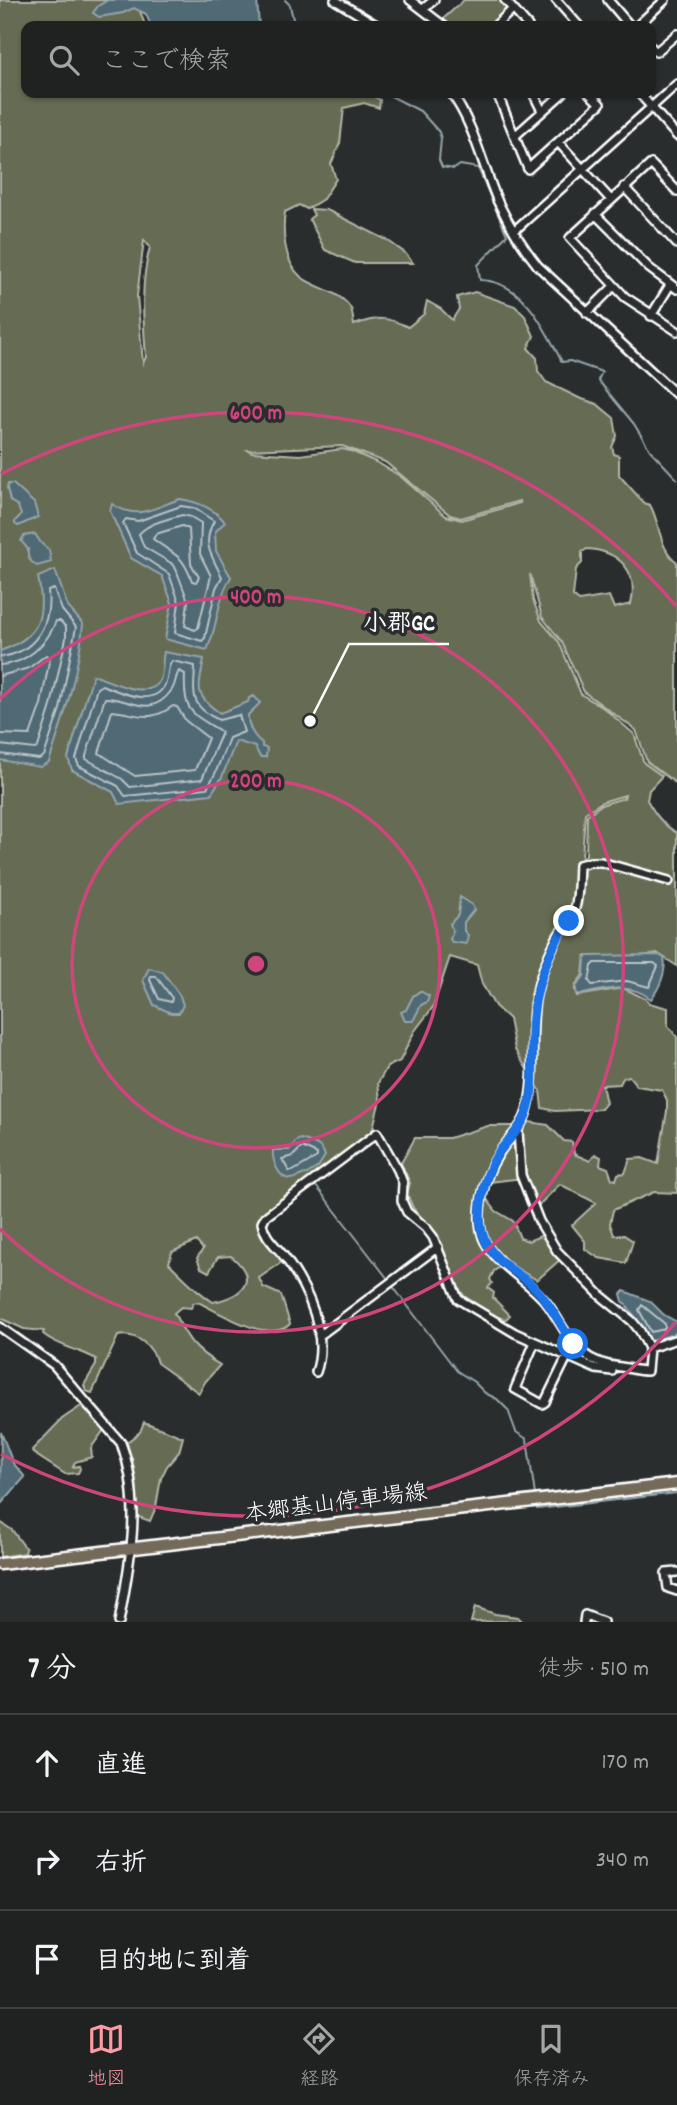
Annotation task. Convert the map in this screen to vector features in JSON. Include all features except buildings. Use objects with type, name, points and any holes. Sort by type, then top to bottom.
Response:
[{"type":"main road","name":"本郷基山停車場線","points":[[0,1564],[677,1484]]},
{"type":"street","points":[[335,0],[370,21]]},
{"type":"street","points":[[410,0],[436,21]]},
{"type":"street","points":[[423,9],[434,0]]},
{"type":"street","points":[[505,0],[524,21]]},
{"type":"street","points":[[556,0],[575,21]]},
{"type":"street","points":[[642,21],[665,0]]},
{"type":"street","points":[[611,1],[626,21]]},
{"type":"street","points":[[500,21],[513,9]]},
{"type":"street","points":[[656,52],[676,38]]},
{"type":"street","points":[[514,231],[677,84]]},
{"type":"street","points":[[454,98],[470,126],[499,202],[523,247],[538,266],[676,394]]},
{"type":"street","points":[[499,98],[528,169],[600,104],[594,98]]},
{"type":"street","points":[[536,98],[542,111]]},
{"type":"street","points":[[516,135],[557,98]]},
{"type":"street","points":[[644,98],[677,134]]},
{"type":"street","points":[[558,142],[611,200]]},
{"type":"street","points":[[677,191],[651,164],[570,238],[613,287],[651,316],[677,331]]},
{"type":"street","points":[[624,187],[677,244]]},
{"type":"street","points":[[595,214],[674,287],[651,316]]},
{"type":"street","points":[[587,313],[613,287]]},
{"type":"street","points":[[634,1371],[604,1366],[584,1355],[573,1344],[538,1292],[510,1270],[485,1242],[481,1218],[482,1201],[498,1154],[518,1131],[527,1113],[532,1084],[532,1031],[537,992],[557,937],[574,911],[579,865],[601,862],[668,881]]},
{"type":"street","points":[[316,1372],[319,1336],[314,1313],[294,1270],[268,1239],[262,1223],[265,1217],[377,1133],[403,1183],[402,1201],[407,1212],[426,1228],[438,1247],[458,1299],[495,1323],[596,1369],[647,1371],[649,1349],[632,1321],[600,1295],[557,1251],[539,1221],[521,1175],[518,1131]]},
{"type":"street","points":[[319,1336],[438,1247]]},
{"type":"street","points":[[0,1328],[54,1365],[121,1443],[132,1491],[132,1549],[119,1622]]},
{"type":"street","points":[[649,1349],[677,1339]]},
{"type":"street","points":[[535,1342],[515,1389],[542,1404],[568,1355]]},
{"type":"street","points":[[677,1572],[666,1573],[668,1588],[677,1591]]},
{"type":"street","points":[[584,1622],[585,1615],[603,1622]]},
{"type":"green space","points":[[0,0],[136,0],[144,21],[21,21],[21,98],[377,98],[380,100],[379,108],[364,103],[344,108],[340,143],[331,164],[336,179],[323,199],[307,209],[299,205],[285,212],[285,246],[295,270],[306,280],[347,303],[352,311],[354,325],[381,319],[408,327],[424,314],[427,301],[441,309],[452,320],[459,309],[457,297],[475,292],[515,306],[525,316],[534,336],[528,348],[537,358],[538,371],[546,382],[597,404],[614,418],[617,436],[612,447],[614,454],[619,456],[619,475],[644,503],[650,505],[666,550],[677,562],[677,784],[647,762],[636,730],[584,692],[562,642],[542,617],[530,574],[533,600],[541,621],[559,642],[581,694],[605,709],[634,734],[644,763],[662,776],[649,790],[647,800],[660,819],[677,833],[677,966],[657,953],[638,957],[585,956],[583,974],[575,989],[577,996],[623,988],[649,1003],[668,1008],[668,1026],[677,1037],[677,1193],[654,1192],[613,1210],[610,1224],[614,1235],[624,1235],[633,1241],[626,1263],[599,1258],[585,1249],[585,1241],[572,1225],[596,1203],[560,1184],[539,1205],[523,1178],[490,1182],[486,1198],[496,1211],[513,1221],[520,1238],[528,1241],[543,1235],[562,1258],[537,1280],[507,1263],[494,1271],[490,1279],[492,1283],[488,1288],[494,1293],[493,1298],[510,1315],[506,1319],[495,1317],[469,1302],[453,1279],[438,1235],[413,1208],[407,1194],[410,1183],[401,1163],[415,1138],[449,1138],[488,1126],[514,1126],[529,1122],[548,1125],[564,1141],[572,1142],[574,1154],[590,1161],[595,1154],[601,1157],[600,1165],[608,1168],[612,1179],[616,1180],[618,1174],[625,1173],[630,1159],[642,1158],[658,1164],[667,1100],[662,1090],[637,1086],[629,1076],[623,1078],[620,1084],[602,1085],[606,1103],[601,1109],[555,1111],[542,1108],[540,1090],[515,1050],[509,1019],[495,1006],[482,984],[477,965],[450,957],[433,1007],[414,1032],[400,1061],[387,1067],[378,1083],[380,1100],[372,1132],[261,1215],[259,1229],[282,1262],[259,1278],[263,1287],[281,1295],[290,1324],[270,1331],[244,1325],[198,1302],[193,1303],[191,1308],[181,1307],[174,1313],[188,1337],[198,1349],[220,1365],[199,1393],[157,1363],[152,1351],[143,1342],[125,1335],[118,1336],[92,1393],[86,1391],[84,1385],[96,1365],[96,1359],[56,1342],[43,1334],[44,1331],[24,1329],[0,1318]],"holes":[[[144,240],[150,247],[144,288],[146,357],[143,363],[137,296]],[[342,446],[385,462],[450,515],[461,518],[519,501],[520,503],[462,520],[446,516],[400,476],[351,451],[342,449],[300,455],[248,450]],[[587,549],[608,554],[624,565],[632,582],[631,604],[614,608],[609,596],[579,601],[573,596],[576,569],[582,563],[582,552]],[[625,795],[624,798],[601,805],[587,815],[586,855],[582,858],[585,813],[602,802]],[[196,1241],[203,1249],[197,1258],[201,1268],[209,1272],[218,1257],[231,1256],[245,1272],[244,1286],[233,1296],[213,1302],[195,1289],[169,1263],[172,1252]]]},
{"type":"green space","points":[[464,0],[501,0],[508,11],[497,21],[442,20]]},
{"type":"green space","points":[[311,209],[327,210],[387,240],[405,253],[413,263],[355,263],[325,250],[309,219],[314,215]]},
{"type":"green space","points":[[84,1404],[106,1427],[91,1448],[92,1457],[75,1462],[73,1467],[79,1466],[78,1473],[65,1474],[32,1450],[62,1419]]},
{"type":"green space","points":[[144,1422],[183,1437],[179,1452],[161,1478],[156,1507],[150,1521],[136,1516],[136,1480],[127,1442],[140,1432]]},
{"type":"green space","points":[[0,1522],[12,1530],[26,1549],[25,1553],[0,1557]]},
{"type":"green space","points":[[475,1607],[495,1614],[518,1617],[522,1621],[471,1622]]},
{"type":"water","points":[[108,0],[257,0],[259,21],[149,21],[146,14],[134,8],[123,13],[99,17],[93,13]]},
{"type":"water","points":[[8,484],[13,484],[34,503],[38,517],[18,526],[15,524],[21,515],[18,506],[10,501]]},
{"type":"water","points":[[180,499],[205,506],[225,522],[215,532],[216,551],[231,577],[223,594],[207,650],[165,639],[172,603],[162,576],[131,558],[110,511],[112,504],[129,512],[137,512]]},
{"type":"water","points":[[35,534],[49,550],[51,562],[37,566],[30,559],[28,549],[21,541],[24,536]]},
{"type":"water","points":[[55,570],[68,607],[83,624],[78,659],[65,711],[49,762],[40,767],[0,760],[0,651],[32,632],[40,614],[38,577]]},
{"type":"water","points":[[164,652],[204,659],[200,690],[205,701],[220,713],[248,702],[249,698],[254,696],[260,703],[248,715],[249,723],[262,747],[267,748],[266,757],[260,757],[255,747],[236,741],[222,777],[211,794],[119,804],[113,792],[72,770],[68,758],[93,675],[128,688],[147,689],[160,680]]},
{"type":"water","points":[[460,897],[472,905],[474,910],[464,922],[464,931],[468,935],[466,944],[452,942],[450,939],[453,931],[450,924],[458,915]]},
{"type":"water","points":[[659,955],[664,958],[663,974],[651,999],[634,990],[617,988],[580,995],[576,993],[576,987],[584,976],[585,958],[588,956]]},
{"type":"water","points":[[149,968],[163,972],[180,996],[183,1005],[179,1013],[171,1013],[154,1005],[143,980]]},
{"type":"water","points":[[420,991],[429,996],[427,1002],[421,1005],[413,1021],[405,1021],[401,1012],[406,1010],[413,996]]},
{"type":"water","points":[[300,1139],[319,1146],[325,1156],[318,1167],[307,1174],[293,1179],[286,1178],[277,1168],[273,1150],[289,1150]]},
{"type":"water","points":[[624,1291],[650,1301],[664,1315],[677,1322],[677,1333],[649,1342],[623,1301],[621,1294]]},
{"type":"water","points":[[1,1432],[13,1463],[25,1477],[0,1505]]},
{"type":"waterway","points":[[285,0],[290,5],[293,21]]},
{"type":"waterway","points":[[395,98],[420,111],[439,132],[439,160],[442,167],[454,169],[460,165],[478,168],[507,235],[478,265],[480,280],[495,282],[521,298],[540,322],[562,362],[570,361],[602,372],[598,380],[634,424],[650,450],[677,479]]},
{"type":"waterway","points":[[316,1186],[388,1279]]},
{"type":"waterway","points":[[391,1284],[457,1371],[508,1410],[516,1432],[527,1439],[535,1495]]},
{"type":"waterway","points":[[537,1504],[537,1509],[677,1493]]},
{"type":"place","name":"小郡GC","points":[[310,721]]},
{"type":"route","points":[[569,921],[557,937],[537,992],[532,1031],[532,1084],[527,1113],[518,1131],[498,1154],[490,1171],[482,1201],[481,1218],[485,1242],[510,1270],[538,1292],[573,1344]]}]
